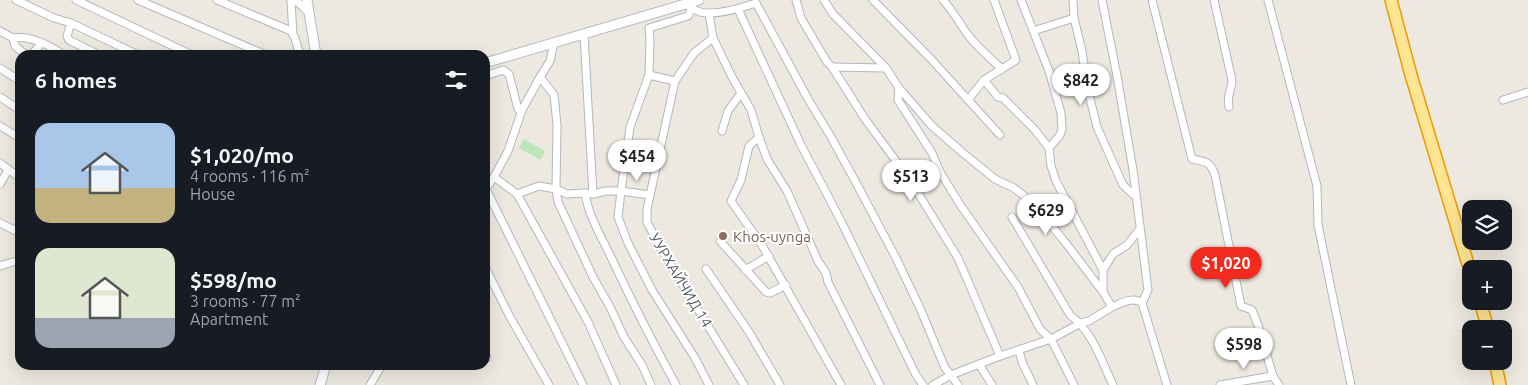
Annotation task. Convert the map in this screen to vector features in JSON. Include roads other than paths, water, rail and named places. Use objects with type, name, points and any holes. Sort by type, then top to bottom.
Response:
[{"type":"highway","points":[[1391,0],[1411,75],[1467,260]]},
{"type":"highway","points":[[1497,370],[1500,385]]},
{"type":"main road","points":[[307,0],[315,50]]},
{"type":"main road","points":[[490,62],[699,0]]},
{"type":"main road","points":[[320,385],[324,370]]},
{"type":"street","points":[[16,0],[127,50]]},
{"type":"street","points":[[76,0],[181,50]]},
{"type":"street","points":[[138,0],[254,50]]},
{"type":"street","points":[[217,0],[291,32],[293,35]]},
{"type":"street","points":[[299,50],[293,35],[291,0],[295,0],[309,13]]},
{"type":"street","points":[[796,0],[801,18],[827,62],[865,119],[910,180],[958,258],[1000,356]]},
{"type":"street","points":[[824,0],[833,14],[886,68],[932,126],[994,180],[1014,188],[1032,202],[1065,242],[1112,307]]},
{"type":"street","points":[[873,0],[931,59],[1000,135]]},
{"type":"street","points":[[943,0],[979,48],[1002,69]]},
{"type":"street","points":[[952,0],[960,24]]},
{"type":"street","points":[[968,100],[984,80],[1016,60],[994,0]]},
{"type":"street","points":[[1021,0],[1050,71],[1061,113],[1062,129],[1060,136],[1049,148]]},
{"type":"street","points":[[1073,0],[1074,18],[1097,127],[1123,185],[1135,196]]},
{"type":"street","points":[[1102,0],[1133,170],[1148,290],[1142,303]]},
{"type":"street","points":[[1152,0],[1192,159],[1211,165],[1215,175],[1238,297],[1241,306],[1252,310],[1272,376],[1279,385]]},
{"type":"street","points":[[1214,0],[1232,80],[1232,88],[1228,92],[1229,107]]},
{"type":"street","points":[[1268,0],[1318,186],[1318,225],[1351,385]]},
{"type":"street","points":[[689,4],[699,12],[709,13],[738,9],[756,3],[862,193],[904,276],[945,368],[958,385]]},
{"type":"street","points":[[689,4],[688,16],[649,28],[649,75],[630,127],[618,217],[628,243],[652,290],[695,358],[709,385]]},
{"type":"street","points":[[738,9],[801,145],[841,221],[922,385]]},
{"type":"street","points":[[709,13],[713,38],[751,110],[767,159],[787,191],[818,260],[826,273],[828,282],[880,385]]},
{"type":"street","points":[[1033,31],[1074,18]]},
{"type":"street","points":[[70,23],[67,36],[69,40],[89,50]]},
{"type":"street","points":[[0,31],[13,38],[32,39],[57,50]]},
{"type":"street","points":[[584,34],[589,193],[587,205],[629,296],[676,385]]},
{"type":"street","points":[[13,38],[15,46],[20,50]]},
{"type":"street","points":[[649,75],[675,81],[694,52],[713,38]]},
{"type":"street","points":[[490,182],[508,151],[522,110],[550,61],[554,43]]},
{"type":"street","points":[[36,50],[41,44]]},
{"type":"street","points":[[0,68],[15,77]]},
{"type":"street","points":[[832,68],[886,68]]},
{"type":"street","points":[[490,74],[503,70],[509,74],[518,109],[522,110]]},
{"type":"street","points":[[540,77],[554,96],[558,140],[556,188],[558,202],[586,262],[651,385]]},
{"type":"street","points":[[984,80],[998,98],[1003,98],[1036,130],[1049,148],[1051,166],[1056,180],[1103,270],[1103,292]]},
{"type":"street","name":"УУРХАЙЧИД 14","points":[[675,81],[647,209],[647,222],[661,249],[744,385]]},
{"type":"street","points":[[900,88],[898,100],[932,153],[940,172],[961,206],[1018,287],[1040,329],[1051,339],[1074,385]]},
{"type":"street","points":[[1504,100],[1528,92]]},
{"type":"street","points":[[722,130],[728,111],[741,93]]},
{"type":"street","points":[[0,97],[15,107]]},
{"type":"street","points":[[0,126],[15,135]]},
{"type":"street","points":[[759,137],[749,146],[741,180],[731,201],[769,256],[841,385]]},
{"type":"street","points":[[0,163],[15,175]]},
{"type":"street","points":[[0,184],[8,170]]},
{"type":"street","points":[[494,177],[517,194],[588,322],[616,385]]},
{"type":"street","points":[[517,194],[539,186],[556,188],[567,194],[621,190],[650,195]]},
{"type":"street","points":[[490,199],[583,385]]},
{"type":"street","points":[[1012,218],[1070,315],[1081,323],[1090,336],[1113,385]]},
{"type":"street","points":[[0,223],[15,230]]},
{"type":"street","points":[[1103,270],[1113,254],[1127,245],[1139,230]]},
{"type":"street","points":[[720,241],[766,292],[770,293],[786,285]]},
{"type":"street","points":[[746,270],[769,256]]},
{"type":"street","points":[[0,266],[15,262]]},
{"type":"street","points":[[706,269],[748,332],[780,385]]},
{"type":"street","points":[[490,277],[510,317],[549,385]]},
{"type":"street","points":[[933,385],[978,364],[1051,339],[1081,323],[1089,321],[1112,307],[1131,300],[1139,300],[1142,303],[1167,385]]},
{"type":"street","points":[[1019,350],[1022,362],[1033,385]]},
{"type":"street","points":[[978,364],[992,385]]},
{"type":"street","points":[[370,385],[379,370]]},
{"type":"street","points":[[1220,385],[1272,376]]},
{"type":"place","name":"Khos-uynga","points":[[723,236]]}]
